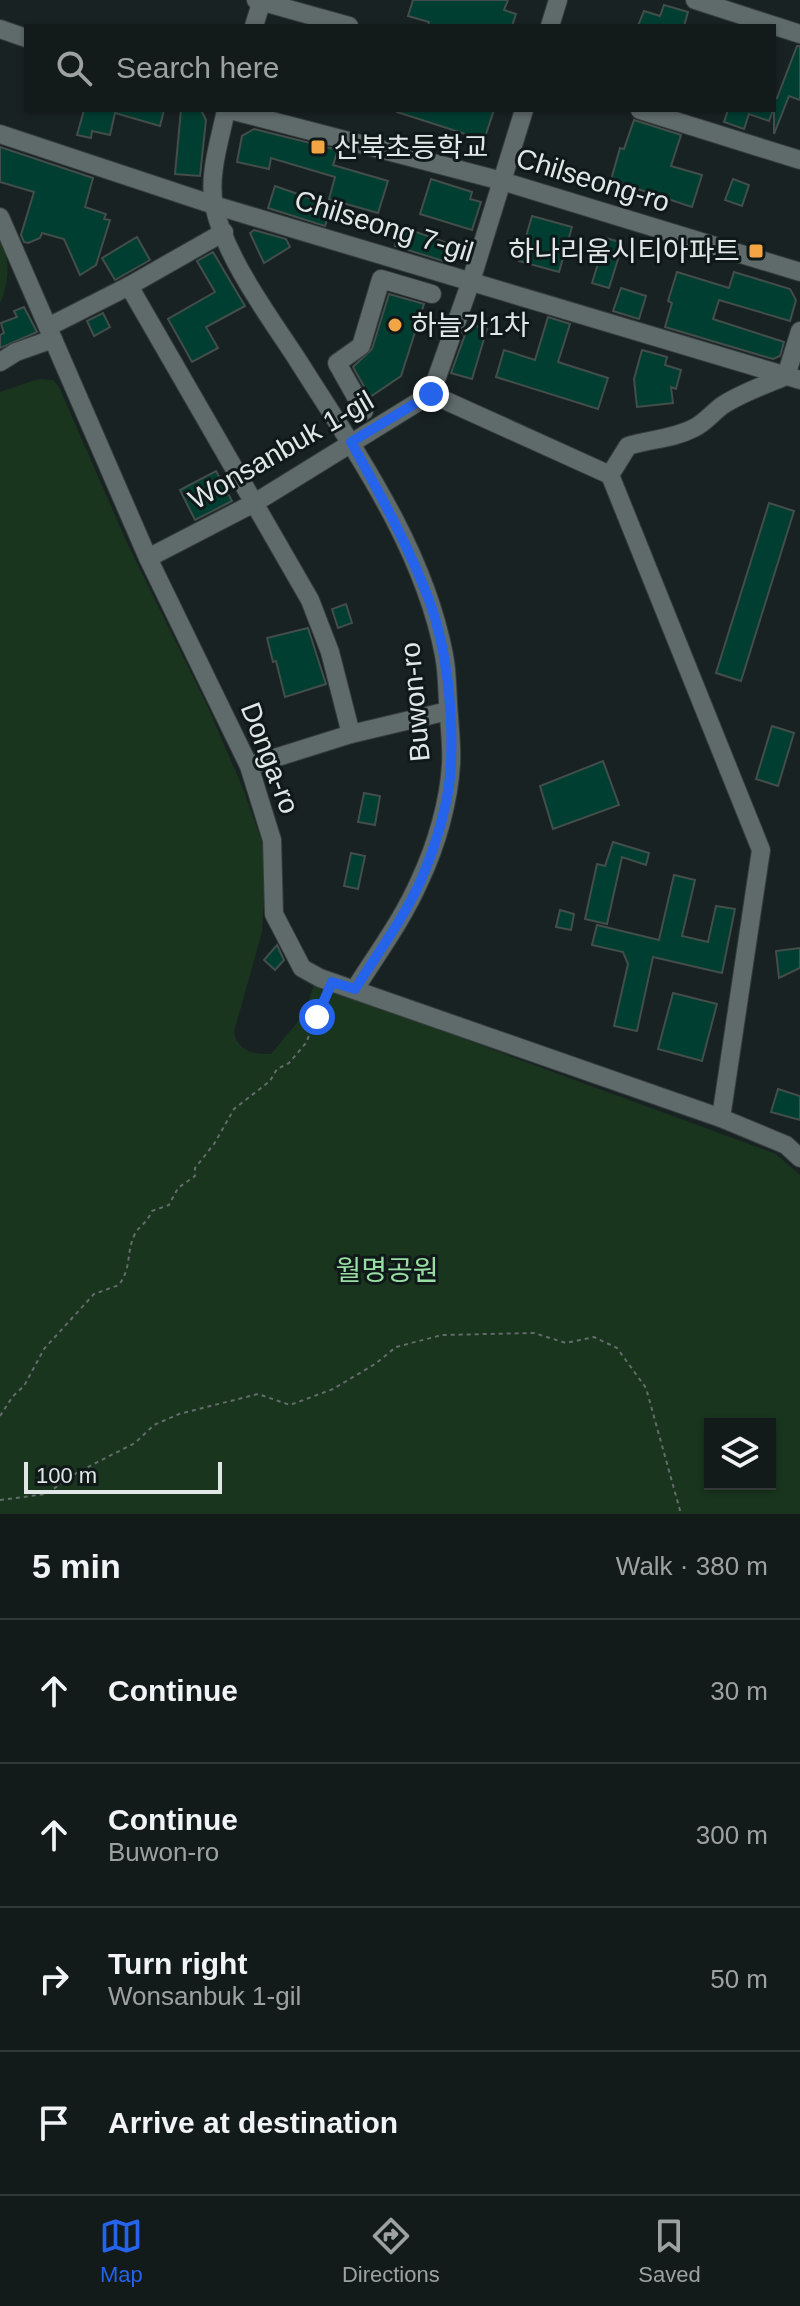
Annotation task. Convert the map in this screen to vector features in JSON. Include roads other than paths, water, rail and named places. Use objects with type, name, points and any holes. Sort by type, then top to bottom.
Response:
[{"type":"street","points":[[551,24],[558,0]]},
{"type":"street","points":[[695,0],[769,24]]},
{"type":"street","points":[[254,24],[260,1],[342,24]]},
{"type":"street","points":[[776,26],[800,34]]},
{"type":"street","points":[[0,29],[24,37]]},
{"type":"street","name":"Buwon-ro","points":[[228,112],[214,166],[214,205],[237,265],[351,442],[397,525],[430,602],[444,656],[451,763],[447,795],[420,881],[355,989]]},
{"type":"street","name":"Chilseong-ro","points":[[236,112],[502,181],[800,272]]},
{"type":"street","points":[[523,112],[471,281],[431,394],[610,475],[761,850],[721,1118]]},
{"type":"street","points":[[646,112],[800,160]]},
{"type":"street","name":"Chilseong 7-gil","points":[[0,134],[214,205],[793,378]]},
{"type":"street","name":"Donga-ro","points":[[0,217],[148,558],[249,766],[272,840],[274,914],[302,968],[332,982],[721,1118],[786,1145],[800,1158]]},
{"type":"street","points":[[0,362],[224,232]]},
{"type":"street","points":[[310,379],[361,346],[381,279],[432,294]]},
{"type":"street","points":[[129,286],[310,600],[330,652],[351,734]]},
{"type":"street","points":[[610,475],[628,446],[669,438],[697,427],[737,396],[793,378],[800,331]]},
{"type":"street","points":[[337,363],[364,411]]},
{"type":"street","name":"Wonsanbuk 1-gil","points":[[148,558],[256,502],[431,394]]},
{"type":"street","points":[[249,766],[351,734],[448,711]]},
{"type":"place","name":"산북초등학교","points":[[318,147]]},
{"type":"place","name":"하나리움시티아파트","points":[[756,251]]},
{"type":"place","name":"하늘가1차","points":[[395,325]]},
{"type":"park label","name":"월명공원","points":[[387,1270]]}]
